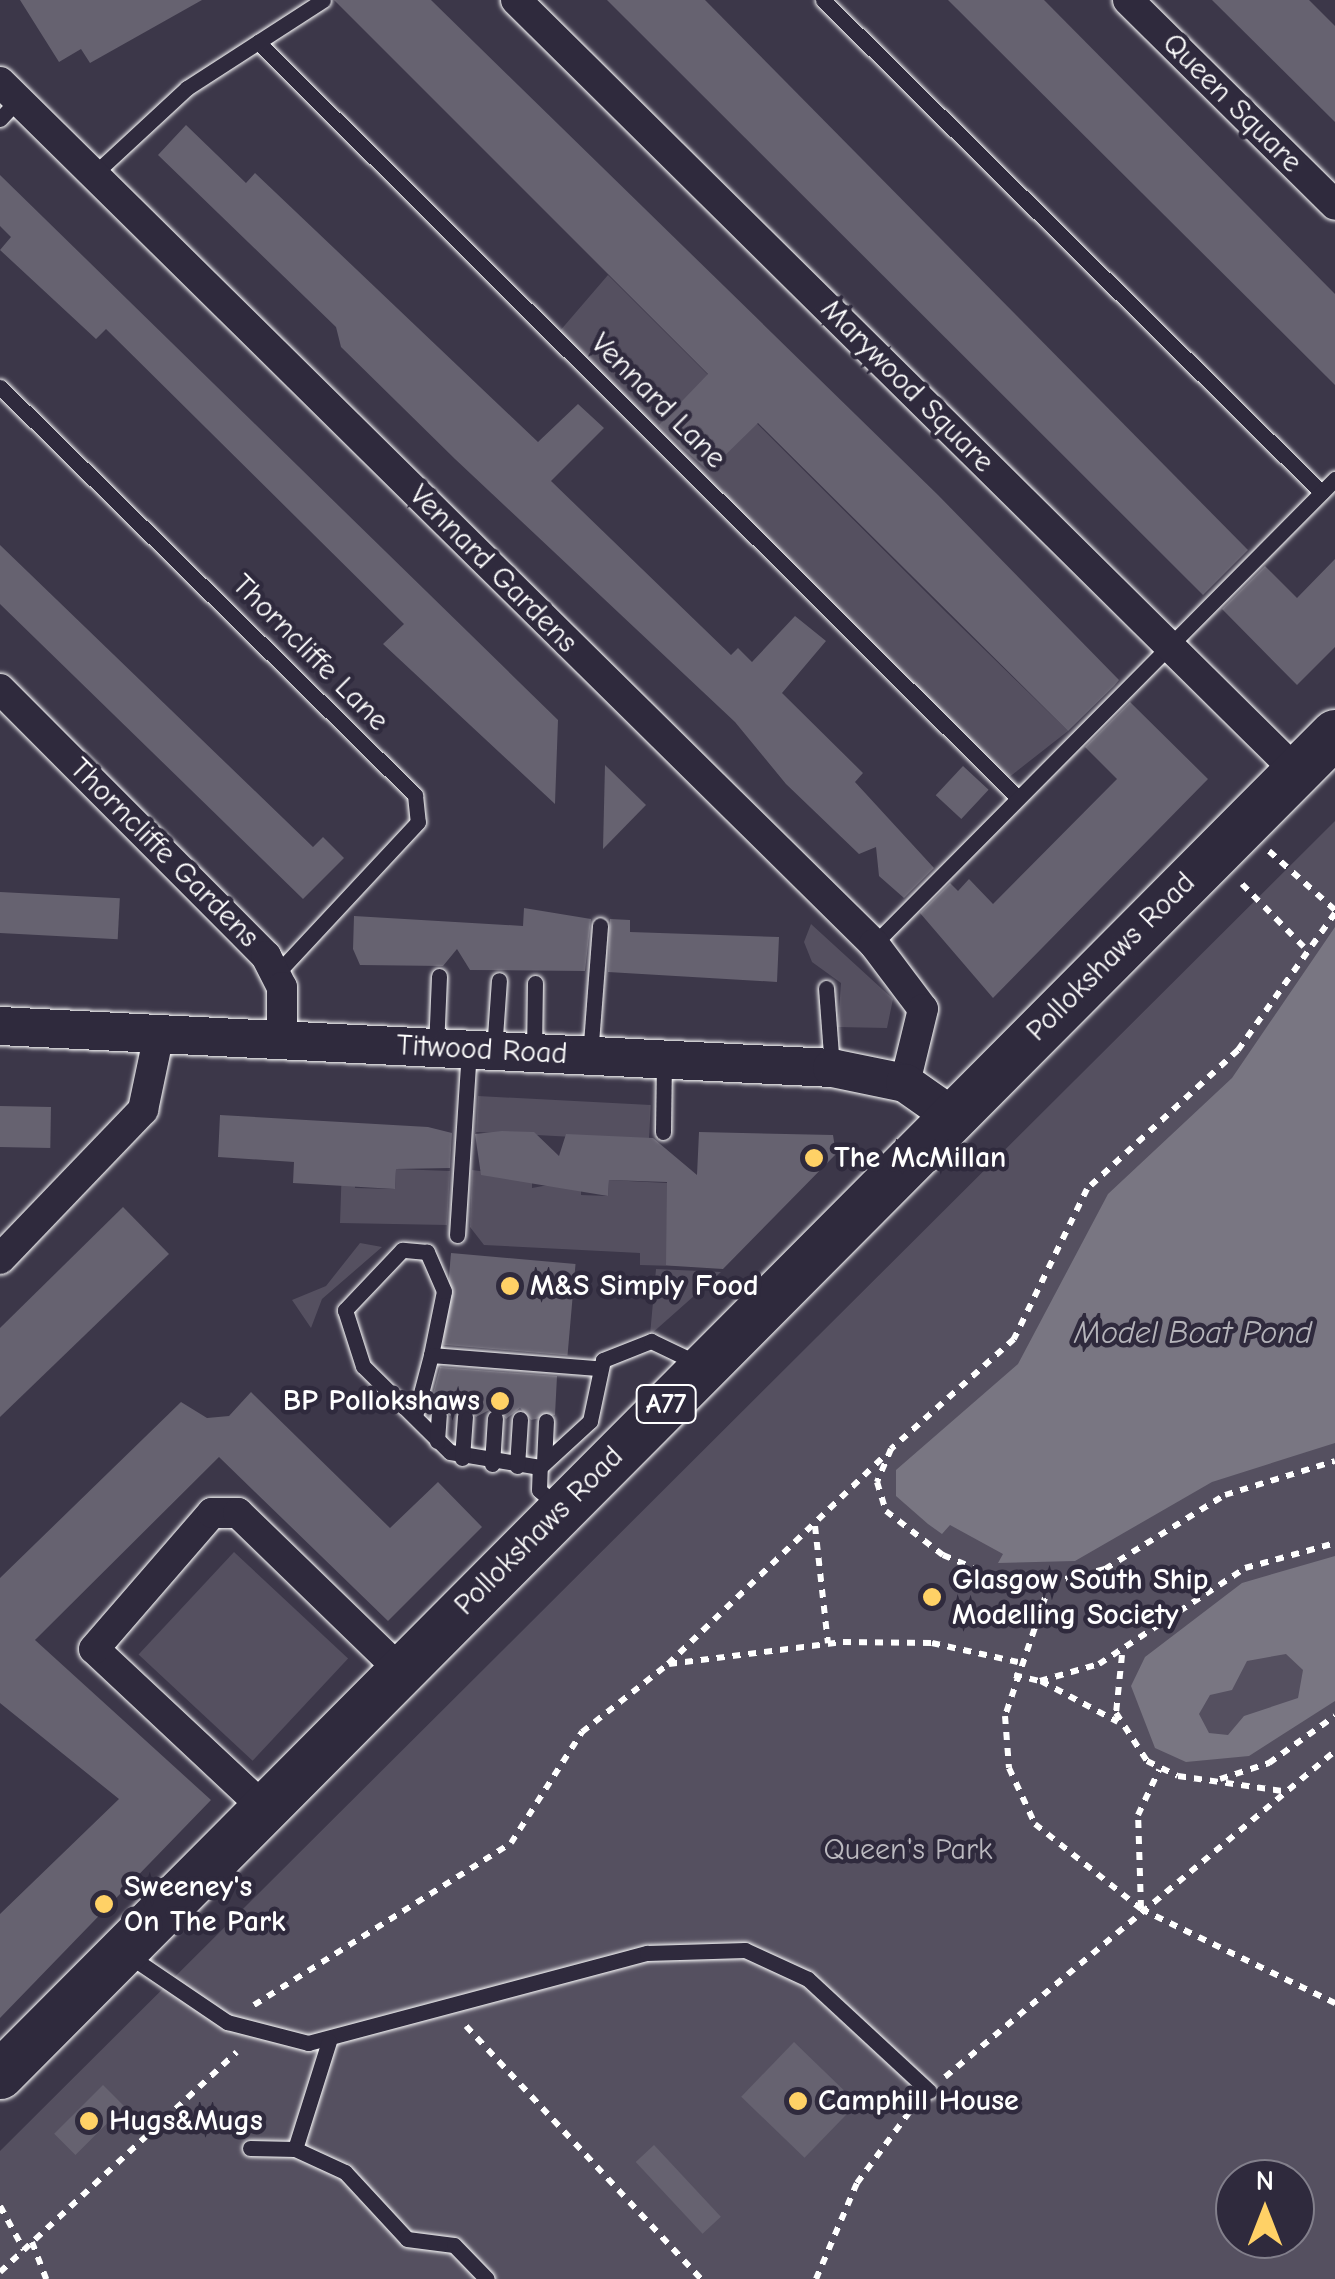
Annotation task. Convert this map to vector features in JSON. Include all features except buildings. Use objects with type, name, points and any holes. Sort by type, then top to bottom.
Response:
[{"type":"main road","name":"Pollokshaws Road","points":[[0,2075],[1335,734]]},
{"type":"street","name":"Marywood Square","points":[[516,0],[1297,772]]},
{"type":"street","name":"Queen Square","points":[[1128,0],[1335,205]]},
{"type":"street","name":"Vennard Gardens","points":[[6,100],[92,175],[874,944],[922,1009],[905,1083]]},
{"type":"street","name":"Thorncliffe Gardens","points":[[0,688],[277,973],[282,1040]]},
{"type":"street","name":"Titwood Road","points":[[0,1026],[832,1068],[905,1083],[952,1116]]},
{"type":"street","points":[[0,1259],[143,1110],[160,1034]]},
{"type":"street","points":[[263,1807],[94,1645],[212,1513],[238,1514],[400,1671]]},
{"type":"lane","points":[[92,175],[187,88],[323,0]]},
{"type":"lane","points":[[823,0],[1322,493]]},
{"type":"lane","name":"Vennard Lane","points":[[258,42],[1018,798]]},
{"type":"lane","name":"Thorncliffe Lane","points":[[0,387],[415,795],[418,822],[277,973]]},
{"type":"lane","points":[[874,944],[1168,642],[1335,479]]},
{"type":"lane","points":[[590,1056],[600,925]]},
{"type":"lane","points":[[439,976],[466,1049]]},
{"type":"lane","points":[[457,1234],[466,1049],[499,980]]},
{"type":"lane","points":[[534,1053],[535,983]]},
{"type":"lane","points":[[826,988],[832,1068]]},
{"type":"lane","points":[[662,1132],[664,1060]]},
{"type":"lane","points":[[415,1416],[437,1356],[444,1291],[427,1252],[402,1250],[345,1310],[364,1366],[437,1441],[462,1458],[492,1464],[542,1465],[590,1421],[597,1368]]},
{"type":"lane","points":[[437,1356],[524,1362],[547,1372],[597,1368],[628,1343],[651,1340],[702,1367]]},
{"type":"lane","points":[[437,1356],[441,1375]]},
{"type":"lane","points":[[468,1376],[470,1358]]},
{"type":"lane","points":[[497,1378],[498,1360]]},
{"type":"lane","points":[[522,1380],[524,1362]]},
{"type":"lane","points":[[437,1441],[439,1415]]},
{"type":"lane","points":[[462,1458],[465,1416]]},
{"type":"lane","points":[[492,1464],[495,1418]]},
{"type":"lane","points":[[517,1466],[520,1419]]},
{"type":"lane","points":[[546,1421],[539,1490],[561,1510]]},
{"type":"lane","points":[[124,1952],[227,2022],[288,2042],[328,2041],[647,1953],[745,1950],[808,1979],[929,2091]]},
{"type":"lane","points":[[295,2149],[328,2041]]},
{"type":"lane","points":[[250,2148],[295,2149],[312,2164],[345,2172],[407,2238],[454,2245],[486,2279]]},
{"type":"path","points":[[227,2022],[511,1843],[582,1732],[668,1664],[890,1449],[1002,1355],[1087,1189],[1238,1050],[1304,947],[1335,912],[1242,827]]},
{"type":"path","points":[[1233,875],[1304,947]]},
{"type":"path","points":[[890,1449],[878,1498],[904,1531],[986,1577],[1050,1582],[1105,1569],[1225,1495],[1335,1462]]},
{"type":"path","points":[[814,1525],[828,1643]]},
{"type":"path","points":[[1040,1681],[1122,1654],[1245,1568],[1335,1543]]},
{"type":"path","points":[[1050,1582],[1014,1675],[1005,1740],[1019,1797],[1056,1849],[1141,1910],[1335,2003]]},
{"type":"path","points":[[668,1664],[828,1643],[932,1644],[1018,1662]]},
{"type":"path","points":[[1119,1722],[1113,1686],[1122,1654]]},
{"type":"path","points":[[1014,1675],[1040,1681],[1119,1722],[1159,1770],[1282,1791]]},
{"type":"path","points":[[1214,1780],[1269,1763],[1335,1716]]},
{"type":"path","points":[[818,2277],[857,2183],[929,2091],[1335,1750]]},
{"type":"path","points":[[1141,1910],[1138,1815],[1159,1770]]},
{"type":"path","points":[[451,2010],[701,2279]]},
{"type":"path","points":[[0,2272],[237,2052]]},
{"type":"path","points":[[0,2206],[24,2250]]},
{"type":"path","points":[[32,2242],[46,2279]]},
{"type":"green space","points":[[608,275],[1068,731],[1008,778],[559,332]]},
{"type":"green space","name":"Queen's Park","points":[[1335,821],[1335,2279],[0,2279],[0,2151]]},
{"type":"green space","points":[[811,924],[893,999],[887,1028],[838,1027],[841,983],[812,962],[804,942]]},
{"type":"green space","points":[[478,1096],[651,1105],[649,1141],[476,1132]]},
{"type":"green space","points":[[342,1164],[356,1165],[355,1188],[395,1189],[396,1169],[450,1171],[447,1225],[340,1223]]},
{"type":"green space","points":[[472,1170],[532,1178],[532,1188],[581,1179],[581,1195],[608,1196],[609,1180],[667,1183],[675,1266],[640,1265],[640,1253],[484,1245],[470,1227]]},
{"type":"green space","points":[[360,1243],[382,1247],[322,1299],[311,1328],[292,1300],[326,1286]]},
{"type":"green space","points":[[656,1269],[721,1272],[650,1335]]},
{"type":"green space","points":[[234,1552],[348,1658],[253,1761],[139,1654]]},
{"type":"water","name":"Model Boat Pond","points":[[1335,927],[1335,1443],[1212,1482],[1075,1561],[998,1563],[1003,1554],[950,1525],[942,1534],[896,1496],[896,1470],[1018,1364],[1108,1194],[1232,1078]]},
{"type":"water","points":[[1335,1556],[1335,1701],[1249,1756],[1186,1762],[1155,1748],[1131,1686],[1145,1657],[1242,1583]],"holes":[[[1286,1654],[1303,1670],[1298,1698],[1244,1716],[1228,1735],[1209,1733],[1199,1714],[1210,1695],[1232,1690],[1247,1661]]]},
{"type":"place","name":"The McMillan","points":[[814,1158]]},
{"type":"place","name":"M&S Simply Food","points":[[510,1286]]},
{"type":"place","name":"BP Pollokshaws","points":[[500,1401]]},
{"type":"place","name":"Glasgow South Ship Modelling Society","points":[[932,1597]]},
{"type":"place","name":"Sweeney's On The Park","points":[[104,1904]]},
{"type":"place","name":"Camphill House","points":[[798,2101]]},
{"type":"place","name":"Hugs&Mugs","points":[[89,2121]]}]
